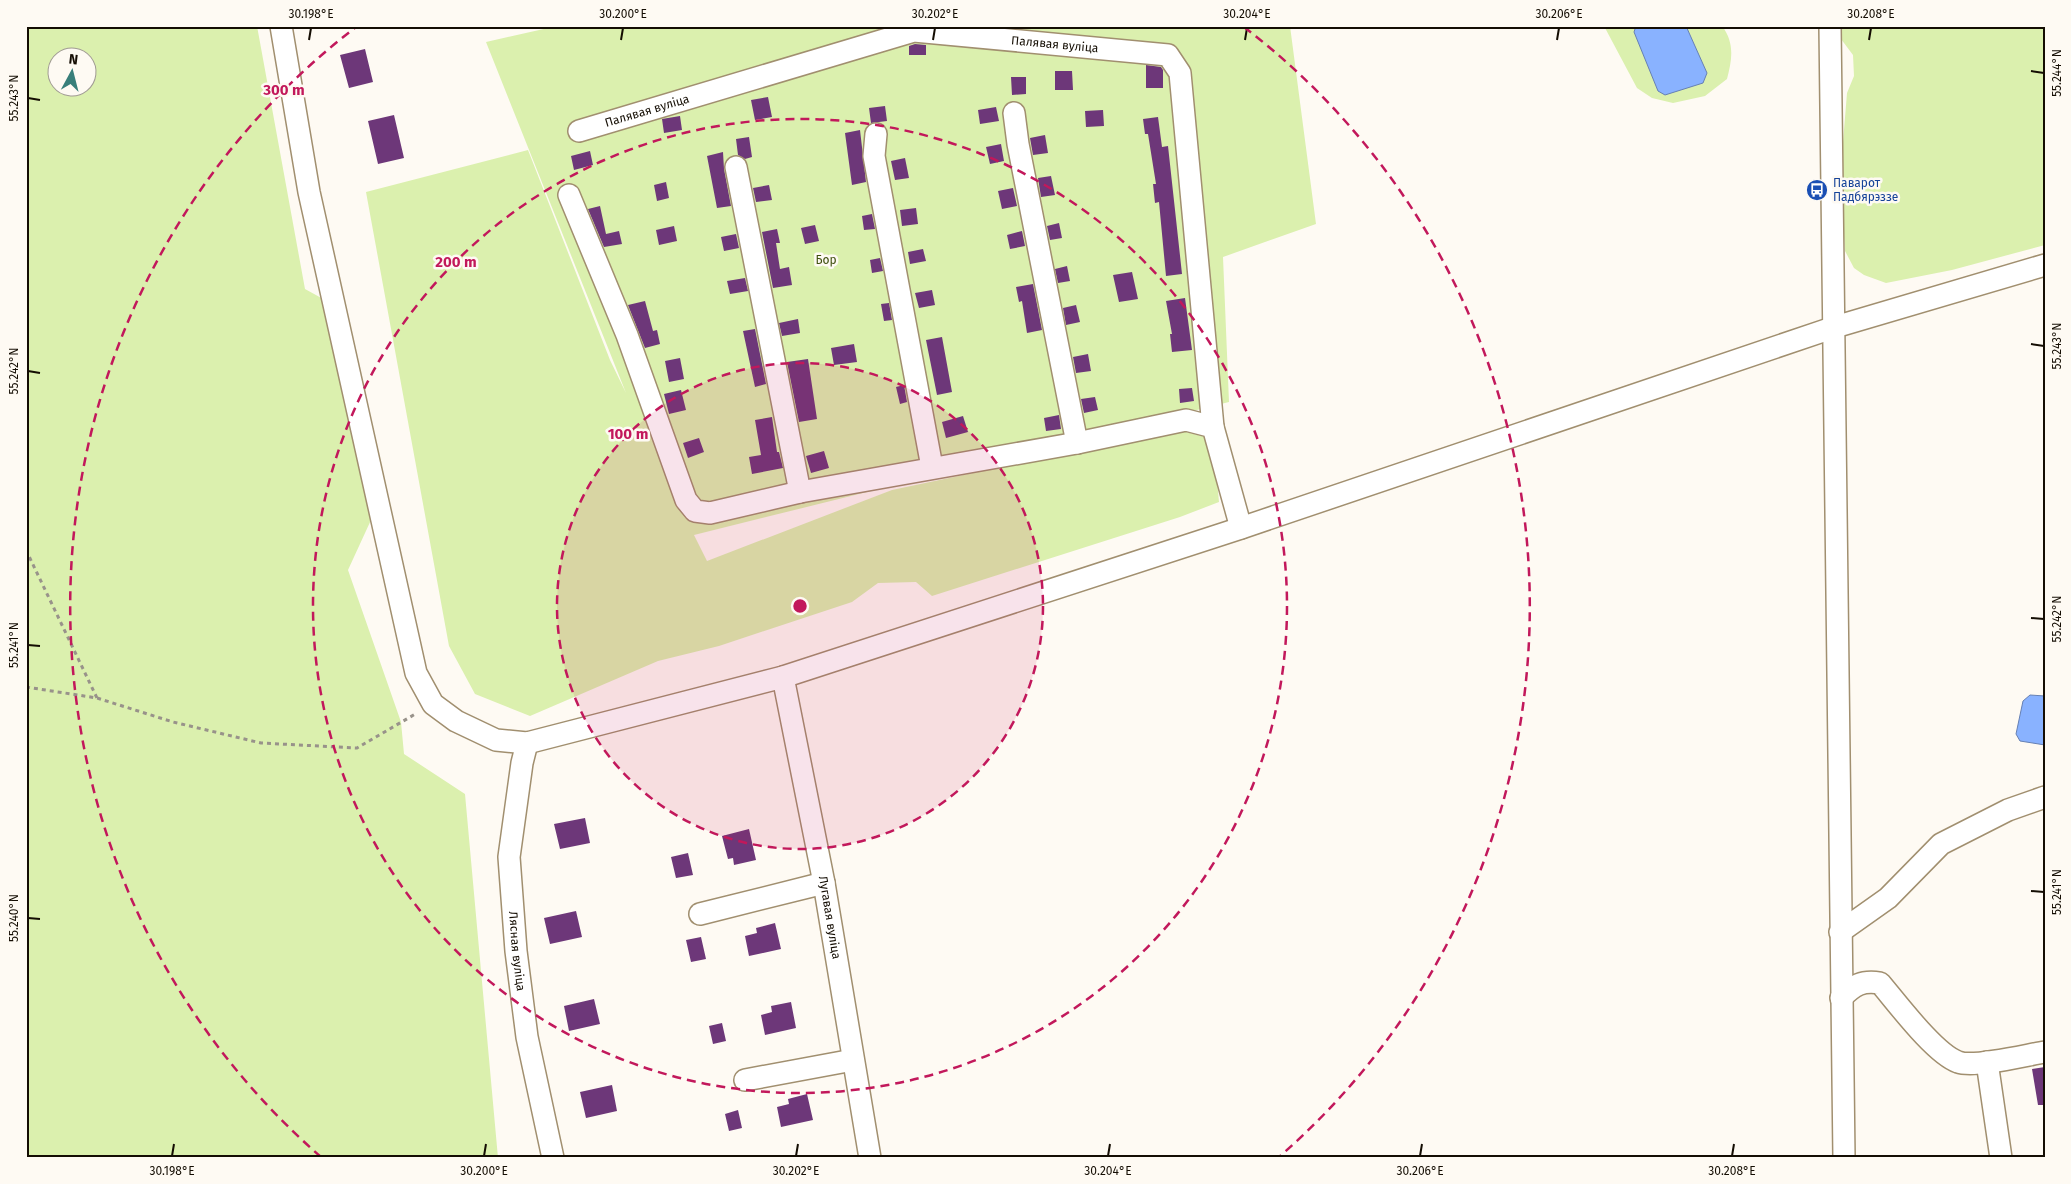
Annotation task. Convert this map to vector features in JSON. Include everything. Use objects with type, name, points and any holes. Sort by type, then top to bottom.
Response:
[{"type":"street","points":[[281,26],[309,192],[416,673],[433,704],[456,722],[496,740],[527,743],[783,677],[1241,528],[1835,327],[2045,265]]},
{"type":"street","points":[[1830,26],[1844,1158]]},
{"type":"street","name":"Палявая вуліца","points":[[579,131],[914,31],[1168,55],[1180,74],[1214,427]]},
{"type":"street","points":[[1014,113],[1018,144],[1077,443]]},
{"type":"street","points":[[876,134],[874,156],[932,467]]},
{"type":"street","points":[[736,167],[800,492]]},
{"type":"street","points":[[569,196],[627,335],[686,500],[695,511],[710,513],[800,492],[932,467],[1077,443],[1186,420],[1214,427],[1241,528]]},
{"type":"street","name":"Лугавая вуліца","points":[[783,677],[824,883],[870,1158]]},
{"type":"street","name":"Лясная вуліца","points":[[527,743],[522,763],[509,857],[516,951],[527,1036],[553,1158]]},
{"type":"street","points":[[1840,932],[1888,898],[1941,844],[2008,810],[2045,797]]},
{"type":"street","points":[[700,914],[824,883]]},
{"type":"street","points":[[1841,998],[1854,985],[1868,981],[1880,983],[1929,1041],[1958,1062],[1987,1062],[2045,1052]]},
{"type":"street","points":[[745,1080],[853,1060]]},
{"type":"street","points":[[1987,1062],[2001,1158]]},
{"type":"path","points":[[26,550],[97,698]]},
{"type":"path","points":[[26,687],[97,698],[173,722],[261,743],[357,748],[433,704]]},
{"type":"green space","points":[[26,26],[257,26],[305,289],[325,300],[371,520],[348,570],[401,722],[404,754],[465,794],[498,1158],[26,1158]]},
{"type":"green space","name":"Бор","points":[[557,26],[1290,26],[1316,224],[1223,257],[1229,402],[694,535],[707,561],[892,490],[1178,430],[1213,439],[1219,502],[1180,517],[932,596],[916,582],[878,583],[852,602],[719,646],[658,661],[530,716],[475,694],[449,646],[366,192],[528,150],[610,360],[626,393],[486,42]]},
{"type":"green space","points":[[1604,26],[1636,26],[1634,32],[1707,74],[1686,26],[1722,26],[1731,45],[1727,79],[1705,96],[1673,103],[1652,98],[1637,88]]},
{"type":"green space","points":[[1841,26],[2045,26],[2045,245],[1952,270],[1886,283],[1864,275],[1854,268],[1845,251],[1840,179],[1847,93],[1854,76],[1853,55],[1841,39]]},
{"type":"water","points":[[1636,26],[1686,26],[1707,73],[1703,83],[1665,95],[1658,91],[1634,32]]},
{"type":"water","points":[[2030,695],[2045,696],[2045,745],[2020,741],[2016,734],[2023,701]]},
{"type":"building","points":[[915,44],[926,45],[926,55],[909,55],[909,46]]},
{"type":"building","points":[[365,49],[373,82],[349,88],[340,55]]},
{"type":"building","points":[[1146,65],[1161,67],[1163,70],[1163,88],[1146,88]]},
{"type":"building","points":[[1055,71],[1072,71],[1073,90],[1055,90]]},
{"type":"building","points":[[1011,77],[1026,77],[1026,94],[1012,95]]},
{"type":"building","points":[[768,97],[772,117],[755,120],[751,100]]},
{"type":"building","points":[[885,106],[887,121],[871,123],[869,108]]},
{"type":"building","points":[[996,107],[999,121],[980,124],[978,110]]},
{"type":"building","points":[[1103,110],[1104,126],[1086,127],[1085,111]]},
{"type":"building","points":[[394,115],[404,158],[378,164],[368,121]]},
{"type":"building","points":[[680,116],[682,130],[664,133],[662,119]]},
{"type":"building","points":[[1158,117],[1162,147],[1168,146],[1182,274],[1166,276],[1159,202],[1155,203],[1153,184],[1156,184],[1148,134],[1145,134],[1143,119]]},
{"type":"building","points":[[860,130],[866,182],[852,185],[845,133]]},
{"type":"building","points":[[1045,135],[1048,153],[1033,155],[1030,138]]},
{"type":"building","points":[[749,137],[752,157],[745,159],[738,155],[736,139]]},
{"type":"building","points":[[1001,144],[1004,161],[990,164],[986,147]]},
{"type":"building","points":[[590,151],[593,165],[574,170],[571,156]]},
{"type":"building","points":[[723,152],[724,169],[731,206],[717,208],[707,156]]},
{"type":"building","points":[[905,158],[909,178],[895,180],[891,161]]},
{"type":"building","points":[[1051,176],[1055,195],[1041,197],[1038,178]]},
{"type":"building","points":[[666,182],[669,198],[657,201],[654,185]]},
{"type":"building","points":[[769,185],[772,200],[756,202],[753,188]]},
{"type":"building","points":[[1013,188],[1017,206],[1002,209],[998,191]]},
{"type":"building","points":[[600,206],[606,234],[619,231],[622,244],[604,247],[588,209]]},
{"type":"building","points":[[916,208],[918,224],[902,226],[900,210]]},
{"type":"building","points":[[872,214],[875,229],[864,230],[862,216]]},
{"type":"building","points":[[1059,223],[1062,238],[1050,240],[1047,226]]},
{"type":"building","points":[[815,225],[819,241],[805,244],[801,228]]},
{"type":"building","points":[[674,226],[677,241],[659,245],[656,230]]},
{"type":"building","points":[[777,229],[780,243],[776,243],[780,269],[789,267],[792,285],[773,288],[762,232]]},
{"type":"building","points":[[1022,231],[1025,246],[1010,249],[1007,235]]},
{"type":"building","points":[[736,234],[739,248],[724,251],[721,237]]},
{"type":"building","points":[[923,249],[926,261],[910,264],[908,252]]},
{"type":"building","points":[[880,258],[883,271],[872,273],[870,260]]},
{"type":"building","points":[[1067,266],[1070,281],[1058,283],[1055,269]]},
{"type":"building","points":[[1132,272],[1138,299],[1119,302],[1113,275]]},
{"type":"building","points":[[745,278],[748,291],[730,294],[727,281]]},
{"type":"building","points":[[1033,284],[1042,330],[1027,333],[1022,301],[1019,302],[1016,287]]},
{"type":"building","points":[[932,290],[935,305],[919,308],[915,293]]},
{"type":"building","points":[[1185,298],[1192,350],[1172,352],[1170,334],[1172,334],[1166,301]]},
{"type":"building","points":[[645,301],[653,331],[657,330],[660,344],[645,348],[628,305]]},
{"type":"building","points":[[889,303],[892,320],[884,321],[881,304]]},
{"type":"building","points":[[1076,305],[1080,322],[1066,325],[1063,308]]},
{"type":"building","points":[[798,319],[800,333],[782,336],[779,323]]},
{"type":"building","points":[[755,329],[766,384],[755,387],[743,331]]},
{"type":"building","points":[[942,337],[952,392],[937,395],[926,340]]},
{"type":"building","points":[[854,344],[857,362],[834,365],[831,348]]},
{"type":"building","points":[[1088,354],[1091,371],[1076,373],[1073,357]]},
{"type":"building","points":[[680,358],[684,379],[669,382],[665,361]]},
{"type":"building","points":[[808,359],[817,419],[799,422],[787,362]]},
{"type":"building","points":[[904,385],[907,402],[900,404],[896,387]]},
{"type":"building","points":[[1192,388],[1194,401],[1180,403],[1179,389]]},
{"type":"building","points":[[681,390],[686,410],[669,414],[664,394]]},
{"type":"building","points":[[1095,397],[1098,410],[1084,413],[1081,399]]},
{"type":"building","points":[[1059,415],[1061,429],[1046,431],[1044,418]]},
{"type":"building","points":[[963,416],[968,432],[946,438],[942,422]]},
{"type":"building","points":[[772,417],[777,452],[779,452],[783,468],[752,474],[749,457],[761,455],[755,420]]},
{"type":"building","points":[[699,438],[704,452],[688,458],[683,443]]},
{"type":"building","points":[[824,451],[829,468],[811,473],[806,456]]},
{"type":"building","points":[[585,818],[590,843],[560,849],[554,824]]},
{"type":"building","points":[[749,829],[756,860],[734,865],[733,858],[728,859],[722,836]]},
{"type":"building","points":[[688,853],[693,875],[676,878],[671,857]]},
{"type":"building","points":[[576,911],[582,937],[550,944],[544,918]]},
{"type":"building","points":[[775,923],[781,949],[749,956],[745,936],[757,933],[756,928]]},
{"type":"building","points":[[701,937],[706,959],[691,962],[686,940]]},
{"type":"building","points":[[594,999],[600,1024],[569,1031],[564,1006]]},
{"type":"building","points":[[791,1002],[796,1028],[765,1035],[761,1015],[772,1012],[771,1006]]},
{"type":"building","points":[[722,1023],[726,1041],[713,1044],[709,1026]]},
{"type":"building","points":[[2045,1067],[2045,1105],[2038,1105],[2032,1069]]},
{"type":"building","points":[[612,1085],[617,1111],[586,1118],[580,1092]]},
{"type":"building","points":[[807,1094],[813,1120],[781,1127],[777,1107],[789,1104],[788,1099]]},
{"type":"building","points":[[738,1110],[742,1128],[729,1131],[725,1114]]},
{"type":"place","name":"Паварот Падбярэззе","points":[[1817,190]]}]
